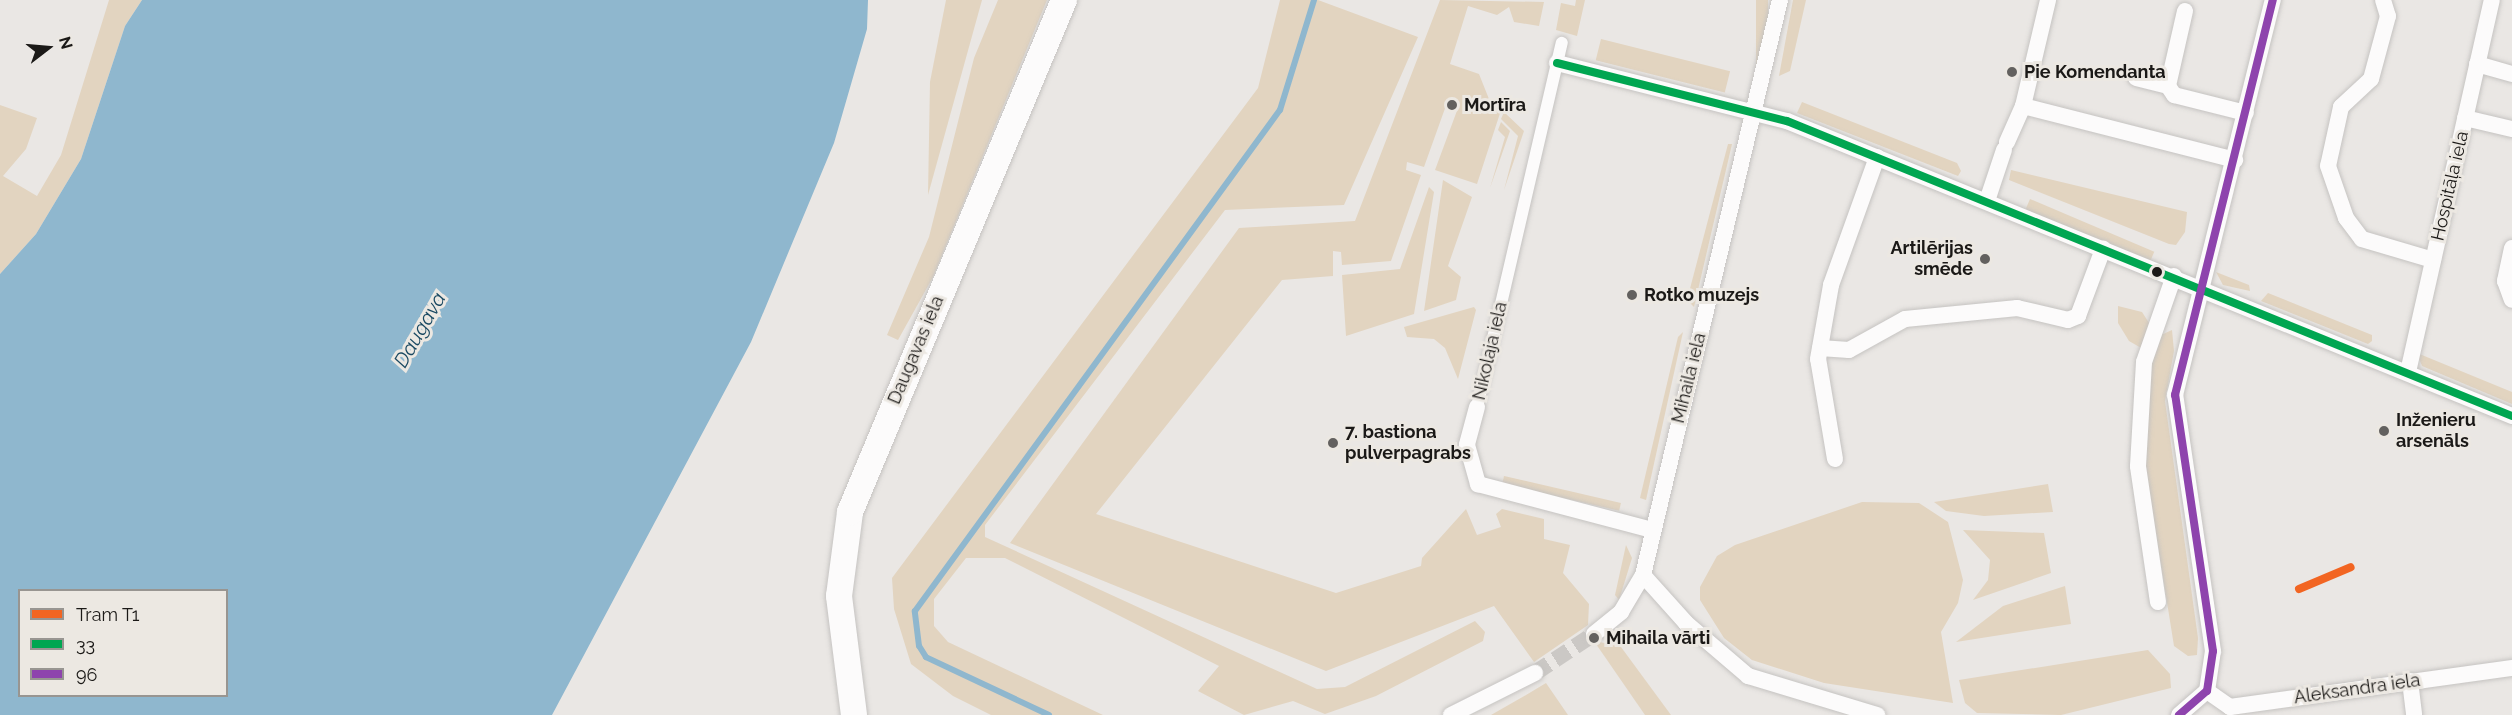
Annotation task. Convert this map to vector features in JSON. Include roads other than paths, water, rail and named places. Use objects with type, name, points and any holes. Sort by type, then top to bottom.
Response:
[{"type":"main road","name":"Daugavas iela","points":[[854,715],[839,596],[850,513],[1064,0]]},
{"type":"street","name":"Mihaila iela","points":[[1594,634],[1622,612],[1643,575],[1780,0]]},
{"type":"street","points":[[1987,201],[2023,106],[2048,0]]},
{"type":"street","points":[[2179,715],[2207,691],[2213,651],[2175,395],[2273,0]]},
{"type":"street","points":[[2383,0],[2388,16],[2371,79],[2341,107],[2328,166],[2346,218],[2362,239],[2433,260]]},
{"type":"street","name":"Hospitāļa iela","points":[[2408,372],[2492,0]]},
{"type":"street","points":[[2168,86],[2185,11]]},
{"type":"street","name":"Nikolaja iela","points":[[1562,42],[1467,445],[1478,484],[1652,530]]},
{"type":"street","points":[[1557,63],[1755,111],[1878,157],[2103,249],[2203,286],[2512,416]]},
{"type":"street","points":[[2477,64],[2512,74]]},
{"type":"street","points":[[2136,78],[2168,86],[2174,95],[2246,113]]},
{"type":"street","points":[[2023,106],[2235,160]]},
{"type":"street","points":[[2465,118],[2512,129]]},
{"type":"street","points":[[1835,459],[1820,348],[1831,285],[1878,157]]},
{"type":"street","points":[[2512,248],[2505,281],[2512,300]]},
{"type":"street","points":[[1820,348],[1849,351],[1905,319],[2017,308],[2068,320],[2078,316],[2103,249]]},
{"type":"street","points":[[2158,602],[2138,466],[2144,362],[2174,276]]},
{"type":"street","points":[[1643,575],[1686,623],[1748,676],[1877,715]]},
{"type":"street","name":"Aleksandra iela","points":[[2207,691],[2230,706],[2512,668]]},
{"type":"street","points":[[1451,715],[1535,673]]},
{"type":"street","points":[[2410,681],[2414,715]]},
{"type":"water","name":"Daugava","points":[[142,0],[868,0],[867,29],[834,143],[751,342],[552,715],[0,715],[0,274],[36,234],[81,159],[125,26]]},
{"type":"waterway","points":[[1049,715],[926,657],[919,646],[915,611],[1280,110],[1314,0]]},
{"type":"tunnel","points":[[1535,673],[1594,634]]},
{"type":"tram line","name":"T1","points":[[2299,589],[2351,567]]},
{"type":"place","name":"Pie Komendanta","points":[[2012,72]]},
{"type":"place","name":"Mortīra","points":[[1452,105]]},
{"type":"place","name":"Artilērijas smēde","points":[[1985,259]]},
{"type":"place","name":"Rotko muzejs","points":[[1632,295]]},
{"type":"place","name":"Inženieru arsenāls","points":[[2384,431]]},
{"type":"place","name":"7. bastiona pulverpagrabs","points":[[1333,443]]},
{"type":"place","name":"Mihaila vārti","points":[[1594,638]]}]
